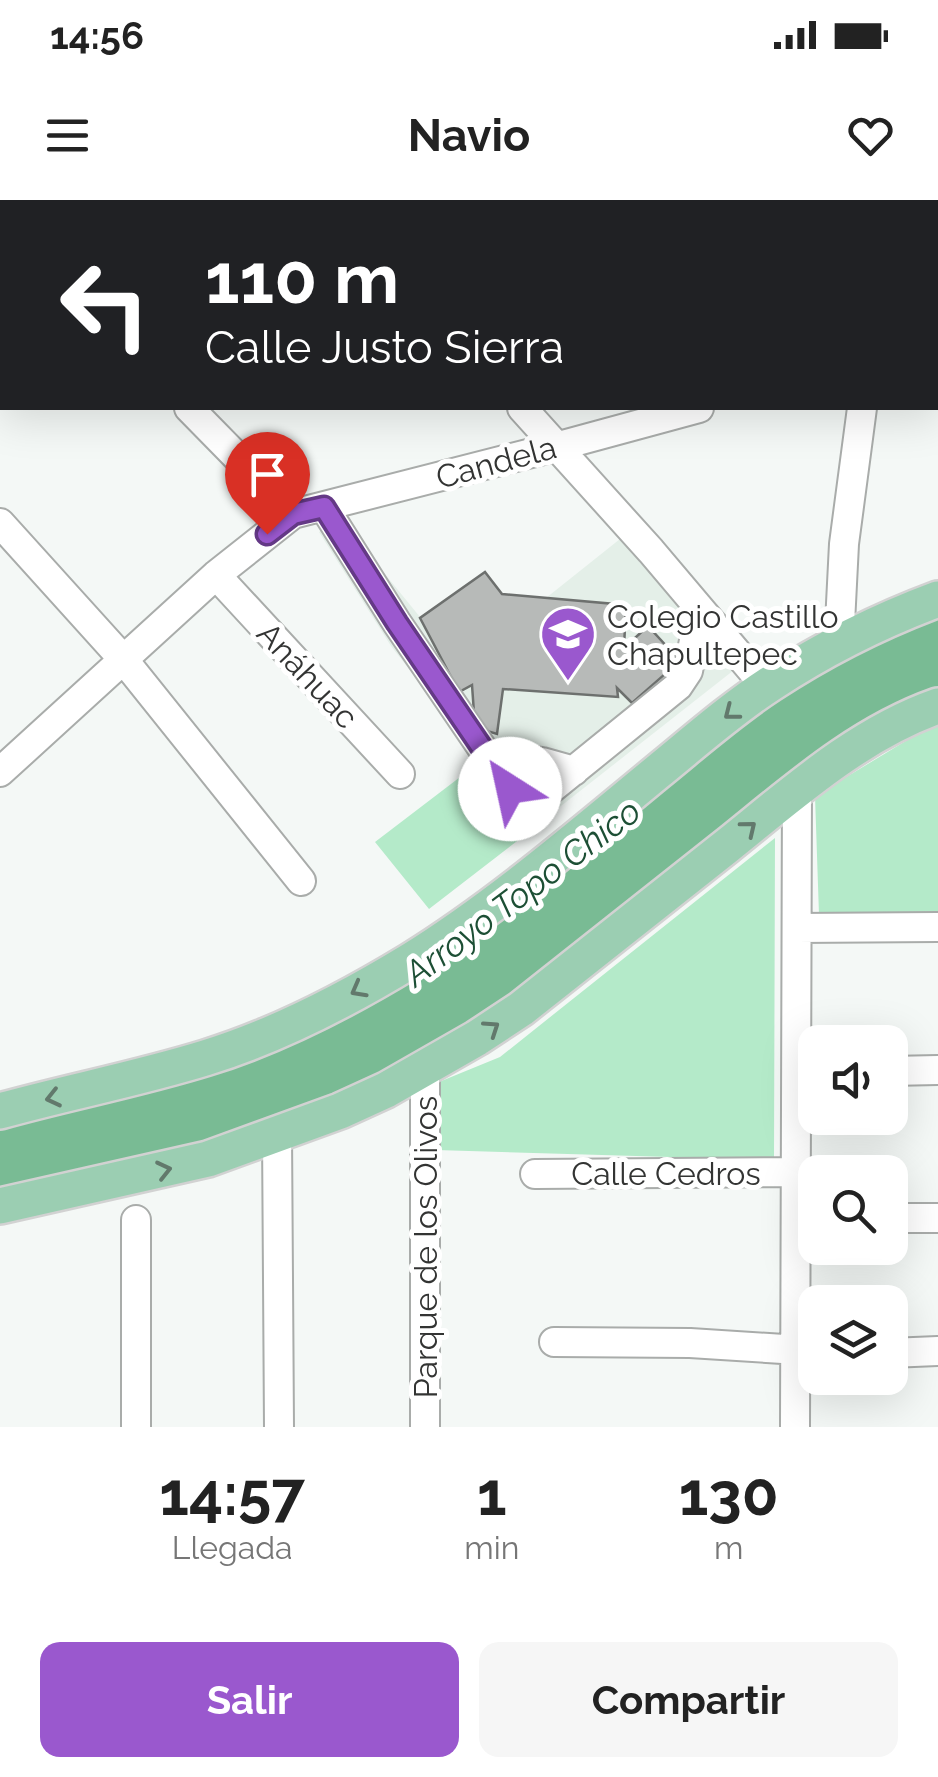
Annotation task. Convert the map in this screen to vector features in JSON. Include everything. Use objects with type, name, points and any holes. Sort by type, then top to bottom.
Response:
[{"type":"main road","points":[[0,1112],[124,1082],[209,1056],[280,1030],[345,998],[411,960],[486,909],[766,686],[838,642],[938,599]]},
{"type":"main road","points":[[0,1206],[208,1159],[386,1090],[521,1009],[797,789],[857,747],[898,722],[938,706]]},
{"type":"street","points":[[0,772],[216,575],[293,514],[191,410]]},
{"type":"street","points":[[524,410],[766,686]]},
{"type":"street","name":"Candela","points":[[293,514],[692,410]]},
{"type":"street","points":[[838,642],[844,544],[862,410]]},
{"type":"street","points":[[324,507],[397,623],[517,795],[531,798],[551,789],[678,686],[685,678],[700,610]]},
{"type":"street","points":[[0,522],[122,659],[301,881]]},
{"type":"street","name":"Anáhuac","points":[[216,575],[400,774]]},
{"type":"street","points":[[797,789],[797,928],[803,1025]]},
{"type":"street","points":[[797,928],[938,927]]},
{"type":"street","name":"Parque de los Olivos","points":[[425,1066],[425,1427]]},
{"type":"street","points":[[908,1071],[938,1070]]},
{"type":"street","points":[[276,1132],[279,1427]]},
{"type":"street","points":[[798,1177],[800,1135]]},
{"type":"street","name":"Calle Cedros","points":[[535,1174],[797,1172]]},
{"type":"street","points":[[908,1218],[938,1218]]},
{"type":"street","points":[[136,1220],[136,1427]]},
{"type":"street","points":[[554,1342],[690,1342],[798,1349]]},
{"type":"street","points":[[908,1352],[938,1351]]},
{"type":"street","points":[[795,1427],[800,1395]]},
{"type":"shaded area","name":"Colegio Castillo Chapultepec","points":[[340,519],[420,617],[485,572],[502,594],[546,598],[620,539],[734,670],[533,828],[391,646],[319,532]]},
{"type":"shaded area","points":[[938,726],[938,914],[819,915],[815,796],[909,739]]},
{"type":"shaded area","points":[[468,771],[521,838],[429,909],[375,842]]},
{"type":"shaded area","points":[[775,838],[774,1160],[436,1150],[434,1084],[500,1057]]},
{"type":"water","name":"Arroyo Topo Chico","points":[[938,599],[938,706],[386,1090],[0,1206],[0,1111],[345,998],[684,750]]},
{"type":"building","points":[[485,572],[502,594],[626,605],[624,648],[648,626],[680,661],[632,703],[617,688],[618,697],[503,689],[497,734],[487,731],[474,713],[472,685],[459,692],[420,618]]},
{"type":"place","name":"Colegio Castillo Chapultepec","points":[[568,683]]},
{"type":"route","points":[[267,534],[293,514],[324,507],[510,789]]}]
